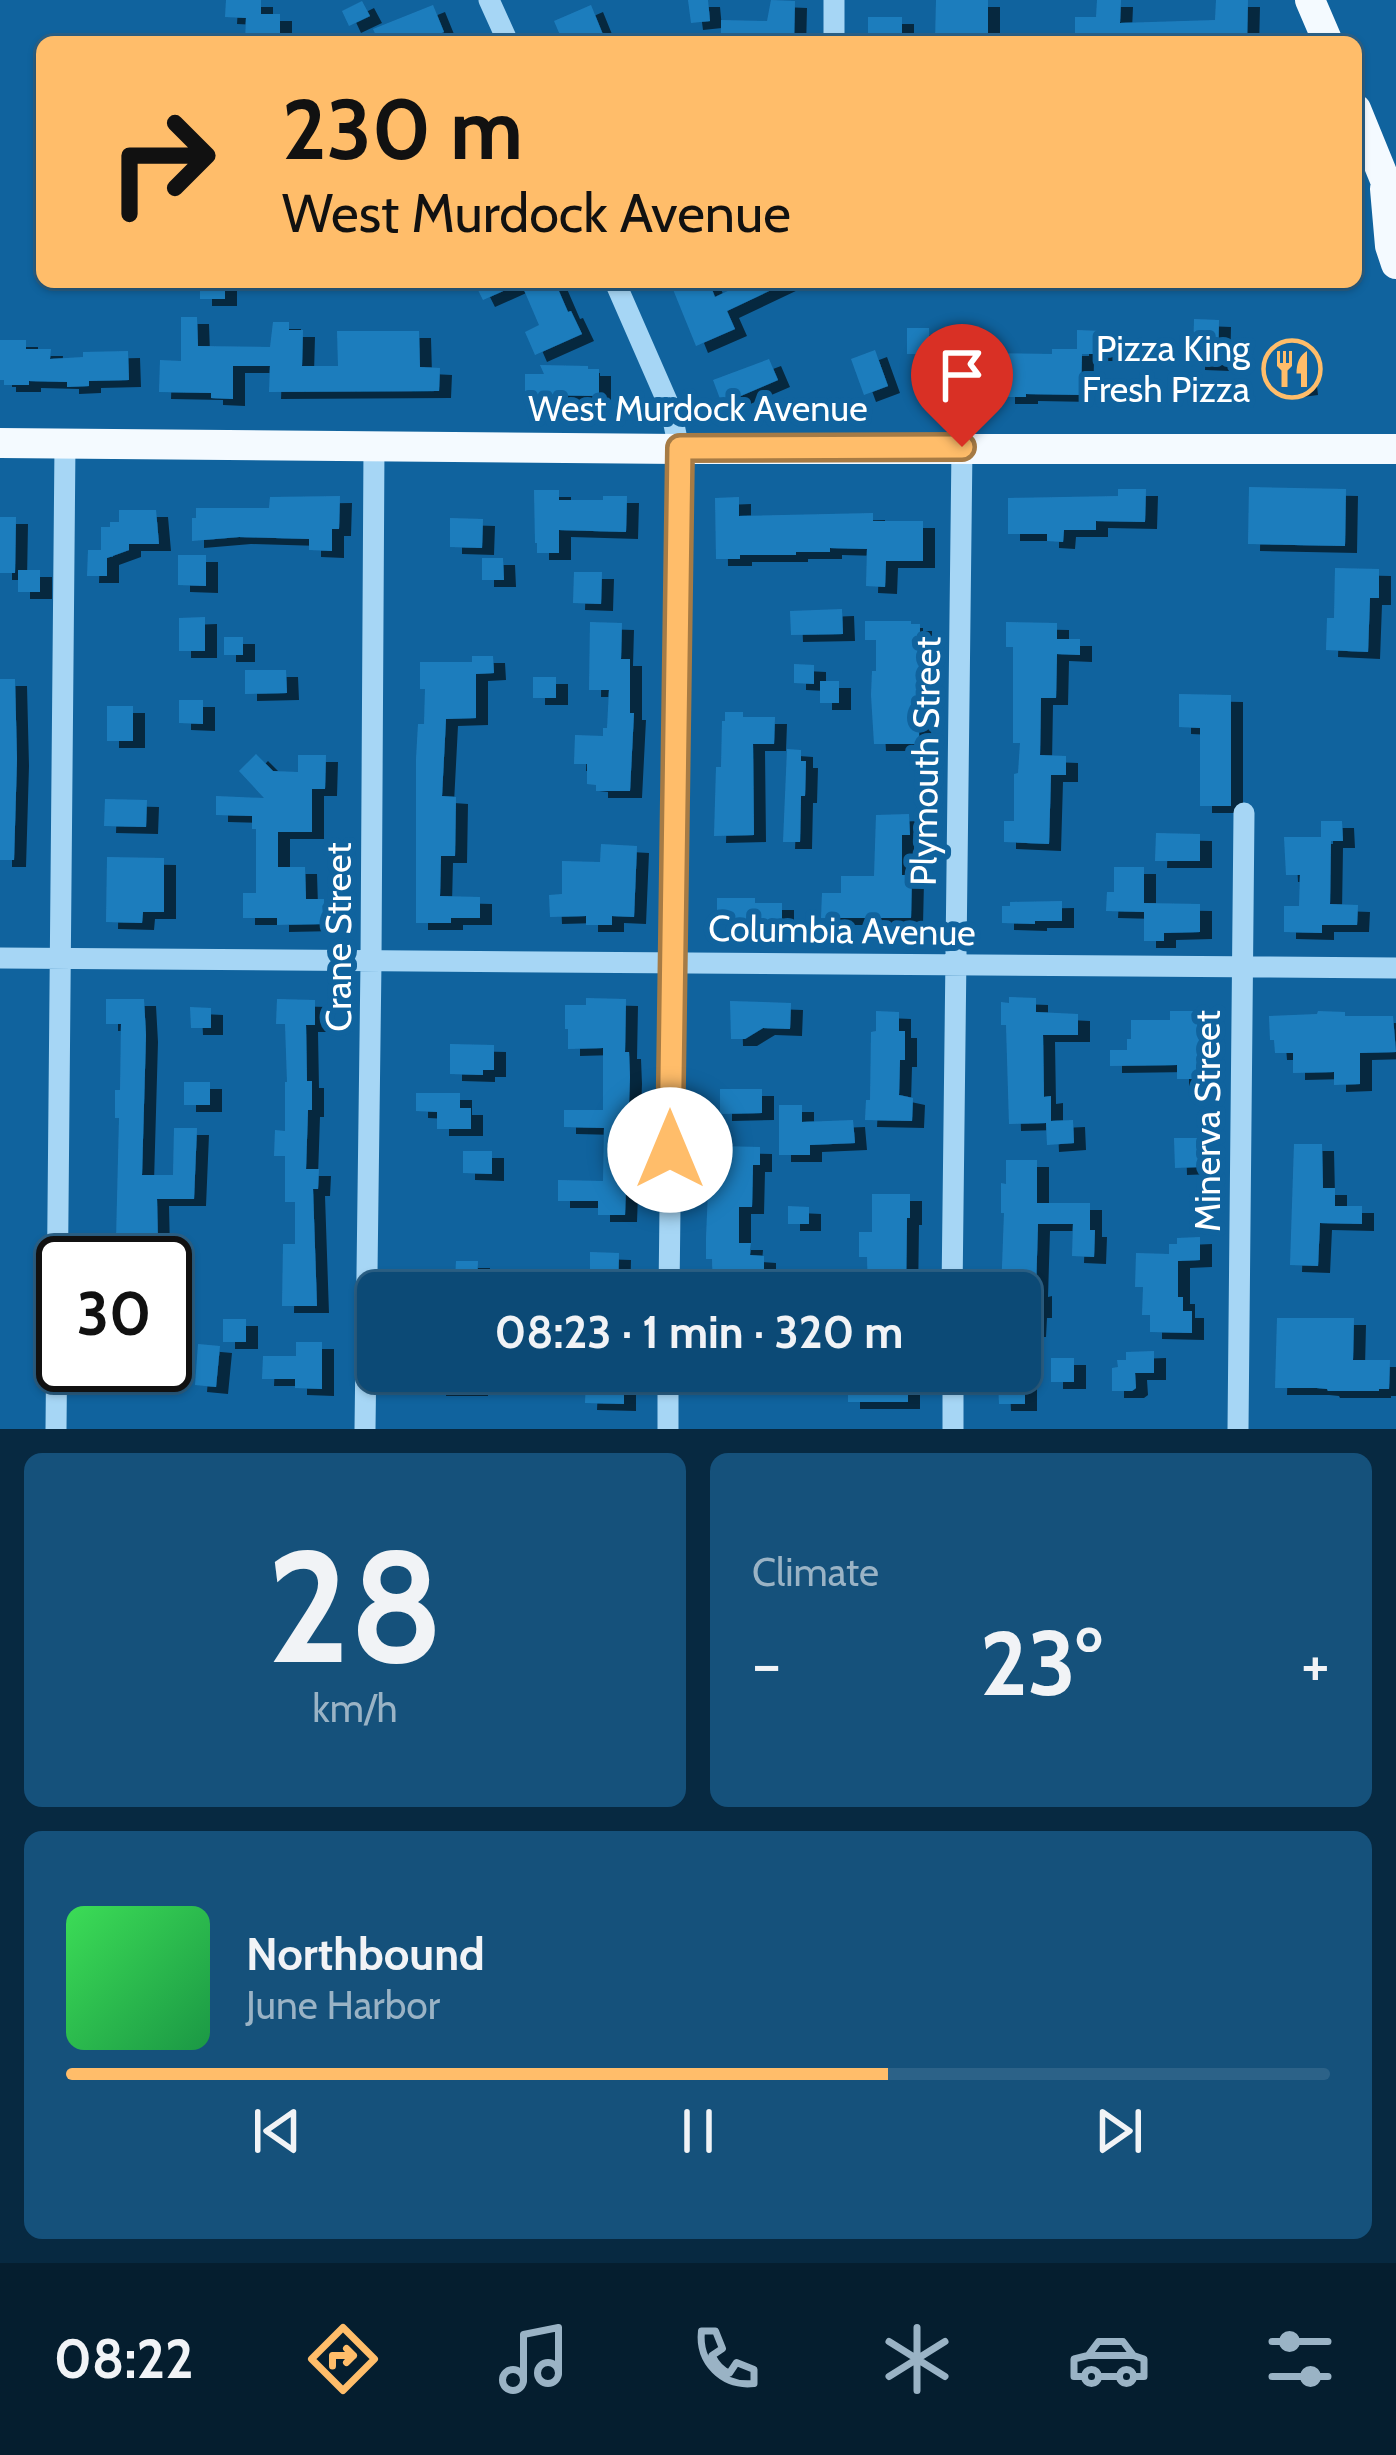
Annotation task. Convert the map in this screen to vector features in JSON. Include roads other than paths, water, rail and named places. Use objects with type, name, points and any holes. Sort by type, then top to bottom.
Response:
[{"type":"main road","points":[[1310,0],[1325,36]]},
{"type":"main road","points":[[1362,124],[1396,207]]},
{"type":"main road","points":[[1384,177],[1396,264]]},
{"type":"main road","name":"West Murdock Avenue","points":[[0,443],[1395,449]]},
{"type":"street","points":[[489,0],[505,36]]},
{"type":"street","points":[[834,0],[834,36]]},
{"type":"street","points":[[618,288],[671,410],[680,448],[669,1272]]},
{"type":"street","points":[[56,1429],[65,444]]},
{"type":"street","name":"Crane Street","points":[[365,1429],[374,446]]},
{"type":"street","name":"Plymouth Street","points":[[952,1272],[962,447]]},
{"type":"street","name":"Minerva Street","points":[[1238,1429],[1244,813]]},
{"type":"street","name":"Columbia Avenue","points":[[0,958],[1396,968]]},
{"type":"street","points":[[668,1392],[668,1429]]},
{"type":"street","points":[[953,1392],[953,1429]]},
{"type":"place","name":"Pizza King Fresh Pizza","points":[[1292,369]]}]
